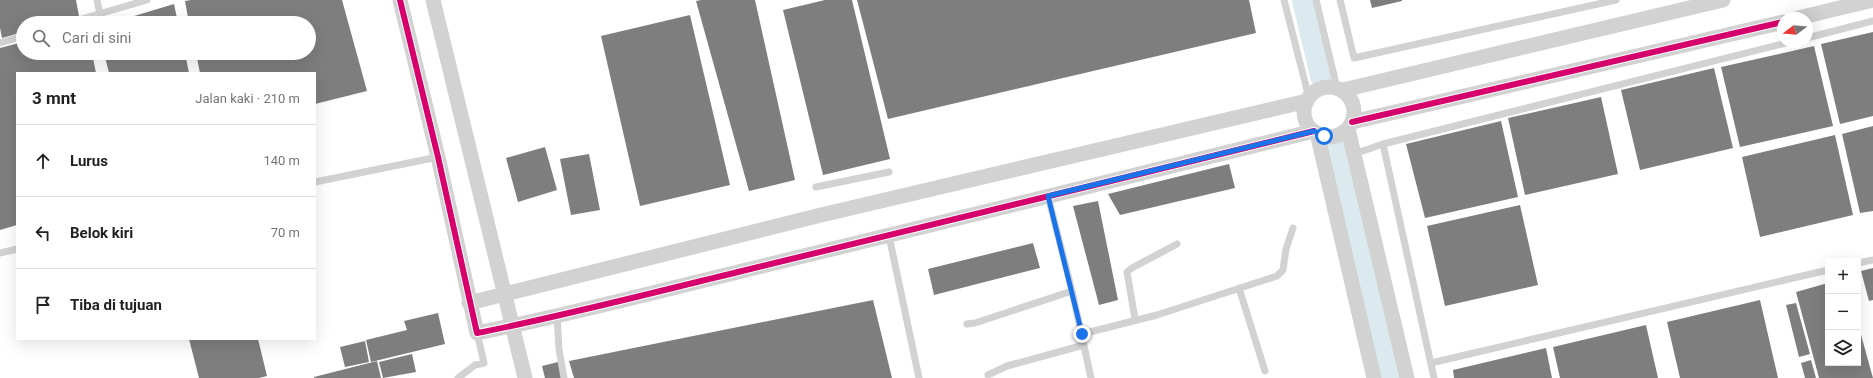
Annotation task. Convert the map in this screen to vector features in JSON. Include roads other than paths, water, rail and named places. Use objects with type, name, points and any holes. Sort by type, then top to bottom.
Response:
[{"type":"street","points":[[400,0],[438,157],[469,304],[477,333],[557,316],[1316,132]]},
{"type":"street","points":[[433,0],[525,378]]},
{"type":"street","points":[[469,304],[821,215],[1308,99],[1324,87],[1340,89],[1724,0]]},
{"type":"street","points":[[1813,14],[1873,0]]},
{"type":"street","points":[[1350,125],[1777,23]]},
{"type":"street","points":[[1308,99],[1305,114],[1306,121],[1316,132],[1330,137],[1343,133],[1350,125],[1354,115],[1352,101],[1340,89]]},
{"type":"street","points":[[1350,125],[1354,154],[1407,378]]},
{"type":"street","points":[[1316,132],[1374,378]]},
{"type":"lane","points":[[97,0],[100,14]]},
{"type":"lane","points":[[93,16],[147,0]]},
{"type":"lane","points":[[1284,0],[1308,99]]},
{"type":"lane","points":[[1316,0],[1340,89]]},
{"type":"lane","points":[[1340,0],[1354,58],[1616,0]]},
{"type":"lane","points":[[1813,36],[1873,21]]},
{"type":"lane","points":[[0,43],[16,38]]},
{"type":"lane","points":[[1354,154],[1383,144],[1777,45]]},
{"type":"lane","points":[[1383,144],[1434,378]]},
{"type":"lane","points":[[316,182],[438,157]]},
{"type":"lane","points":[[816,187],[889,172]]},
{"type":"lane","points":[[1048,196],[1072,291],[1091,378]]},
{"type":"lane","points":[[1082,334],[1135,319],[1157,315],[1277,276],[1283,270],[1286,249],[1293,228]]},
{"type":"lane","points":[[889,236],[919,378]]},
{"type":"lane","points":[[1135,319],[1127,272],[1177,244]]},
{"type":"lane","points":[[0,253],[16,249]]},
{"type":"lane","points":[[1861,262],[1873,260]]},
{"type":"lane","points":[[1431,363],[1825,271]]},
{"type":"lane","points":[[1239,288],[1265,371]]},
{"type":"lane","points":[[967,324],[975,323],[1072,291]]},
{"type":"lane","points":[[557,316],[559,349],[564,378]]},
{"type":"lane","points":[[458,378],[475,366],[484,363],[477,333]]},
{"type":"lane","points":[[988,375],[1007,366],[1084,345]]},
{"type":"waterway","points":[[1304,0],[1322,76]]},
{"type":"waterway","points":[[1334,144],[1390,378]]}]
